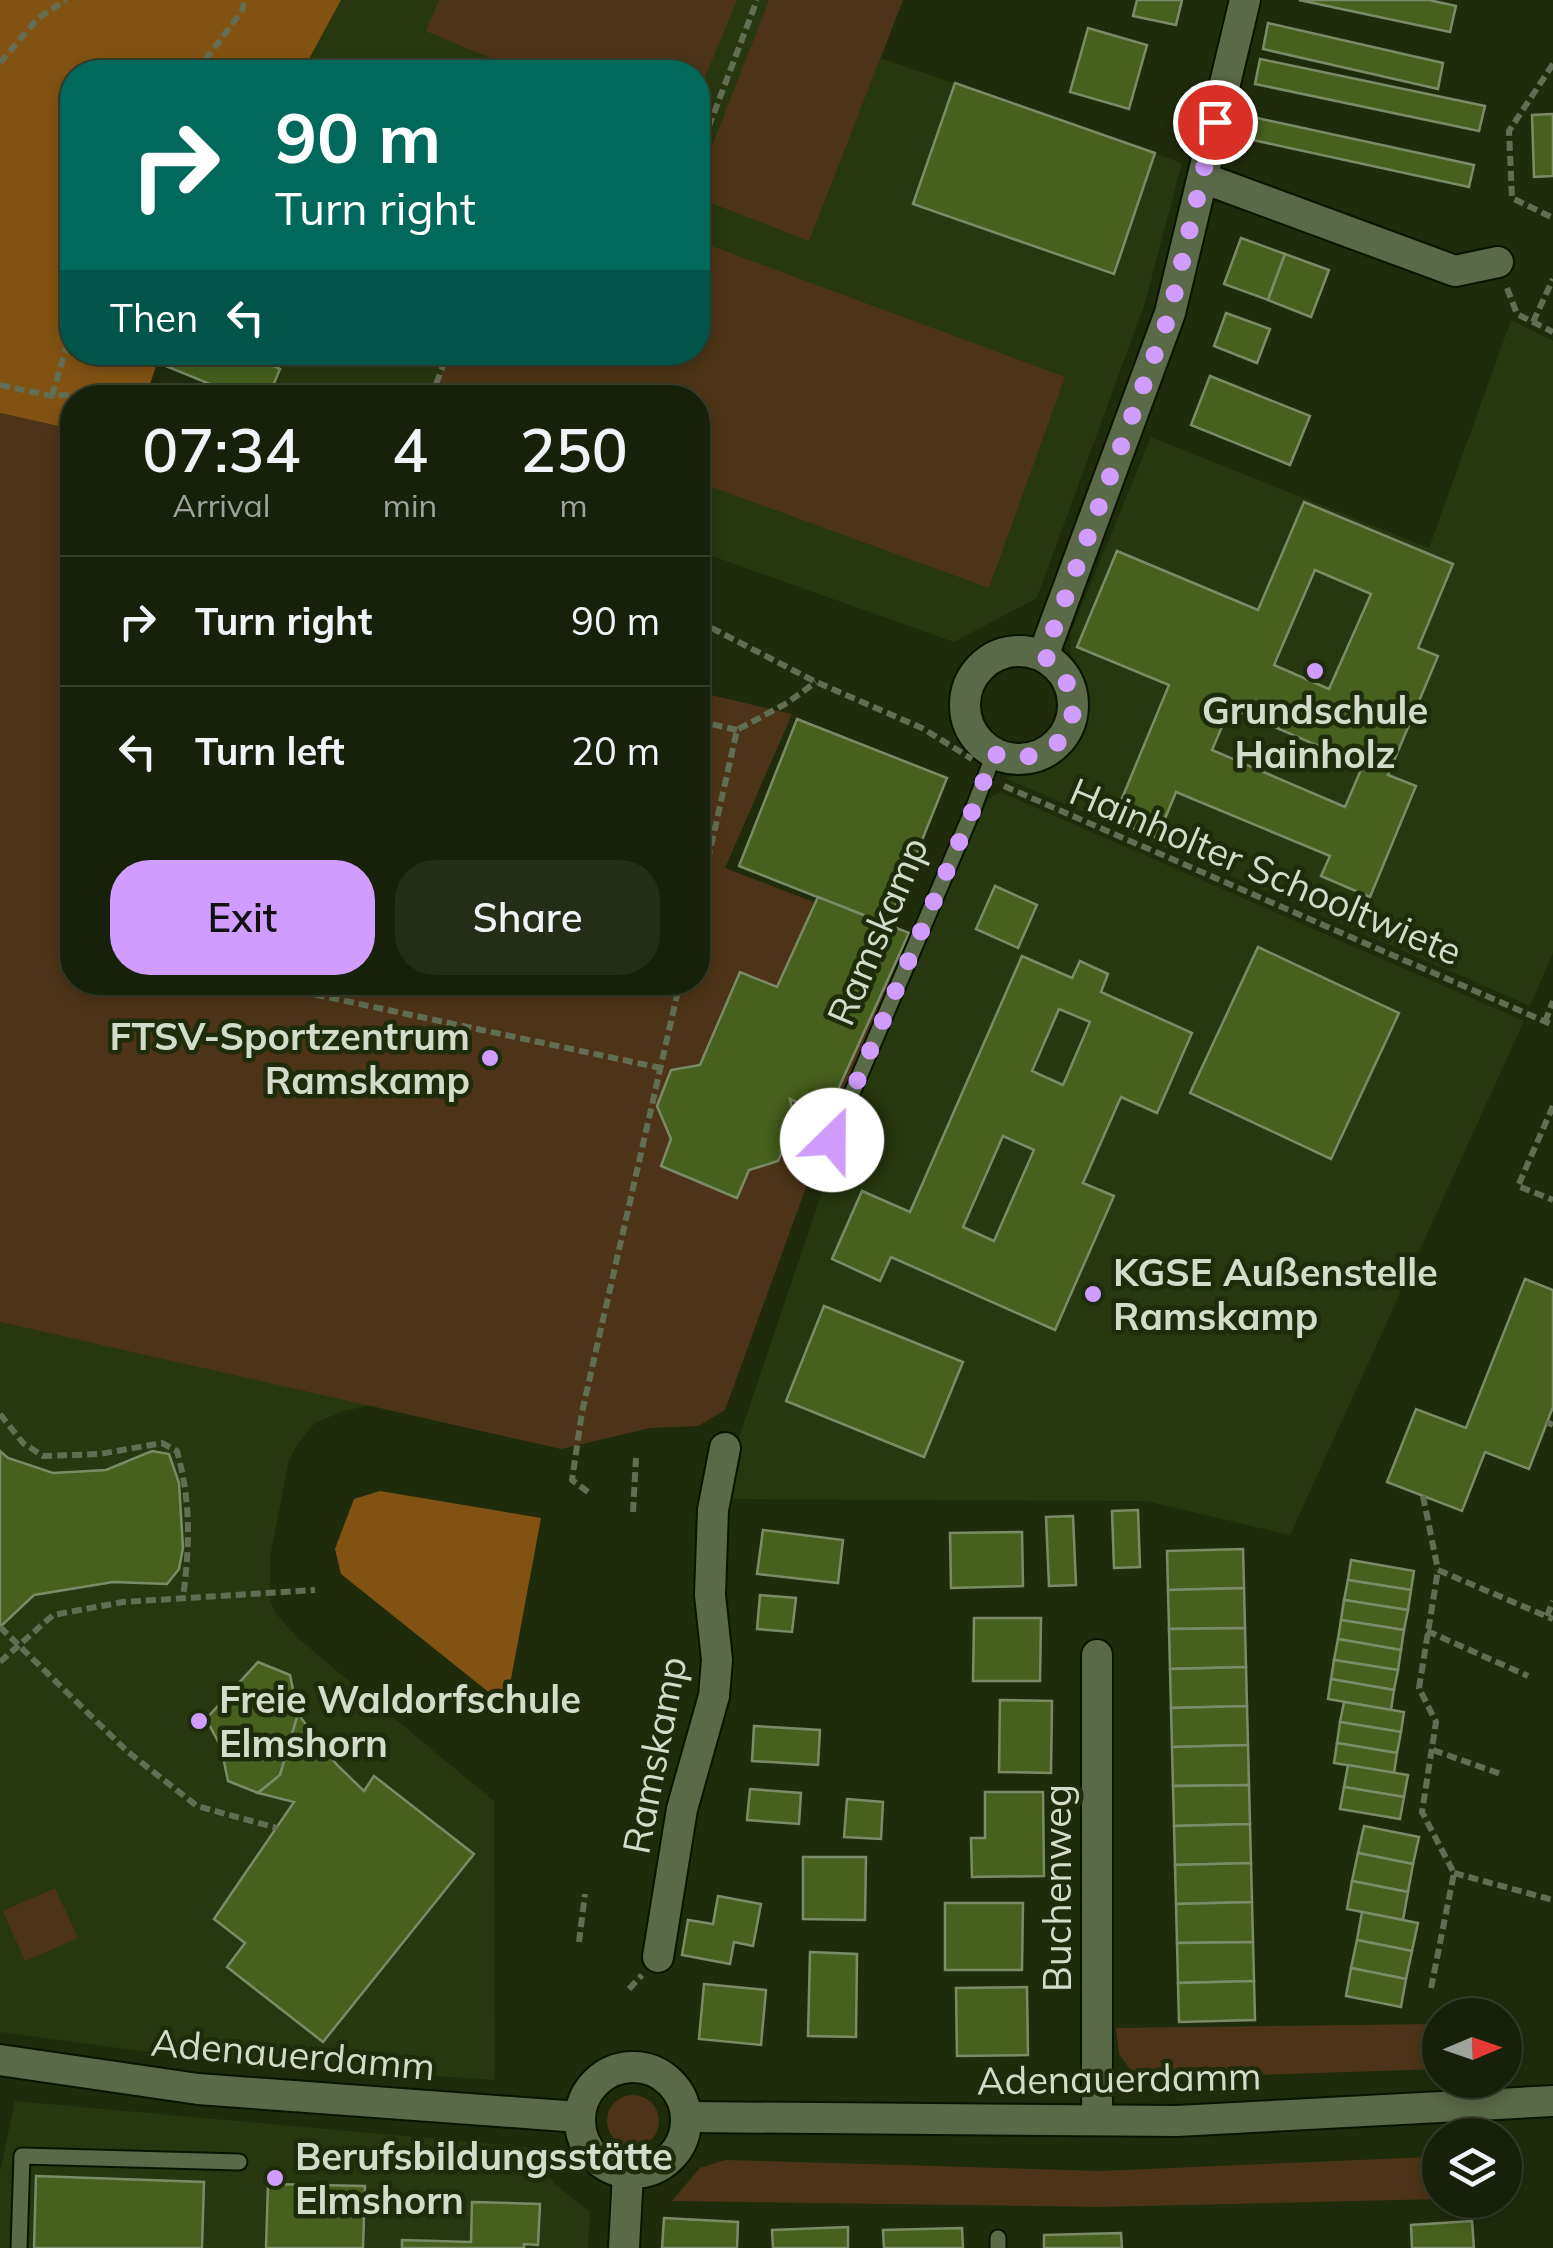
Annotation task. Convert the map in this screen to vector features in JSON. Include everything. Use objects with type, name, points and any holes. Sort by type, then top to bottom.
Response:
[{"type":"street","points":[[1044,656],[1170,313],[1245,0]]},
{"type":"street","points":[[1203,178],[1455,272],[1498,262]]},
{"type":"street","points":[[1023,650],[1044,656],[1060,669],[1070,688],[1073,709],[1067,730],[1054,746],[1036,757],[992,761],[967,722],[964,700],[970,680],[983,663],[1002,653],[1023,650]]},
{"type":"street","name":"Ramskamp","points":[[658,1957],[682,1809],[714,1696],[717,1660],[710,1595],[714,1510],[725,1448]]},
{"type":"street","name":"Buchenweg","points":[[1097,1655],[1097,2120]]},
{"type":"street","name":"Adenauerdamm","points":[[0,2060],[198,2089],[579,2117]]},
{"type":"street","points":[[637,2066],[656,2071],[672,2082],[687,2117],[685,2136],[676,2152],[646,2172],[628,2173],[598,2161],[581,2133],[579,2117],[583,2100],[604,2074],[637,2066]]},
{"type":"street","name":"Adenauerdamm","points":[[687,2117],[1177,2121],[1553,2102]]},
{"type":"street","points":[[624,2248],[628,2173]]},
{"type":"lane","name":"Ramskamp","points":[[832,1140],[992,761]]},
{"type":"lane","points":[[19,2248],[22,2156],[239,2162]]},
{"type":"path","points":[[0,63],[38,18],[66,0]]},
{"type":"path","points":[[205,60],[246,0]]},
{"type":"path","points":[[710,123],[757,0]]},
{"type":"path","points":[[1553,64],[1509,131],[1512,198],[1553,218]]},
{"type":"path","points":[[1498,262],[1517,314],[1553,332]]},
{"type":"path","points":[[1533,322],[1553,279]]},
{"type":"path","points":[[52,396],[61,365]]},
{"type":"path","points":[[0,385],[60,395]]},
{"type":"path","name":"Hainholter Schooltwiete","points":[[710,627],[816,682],[992,761],[1004,787],[1549,1023]]},
{"type":"path","points":[[710,724],[737,730],[816,682]]},
{"type":"path","points":[[710,850],[737,730]]},
{"type":"path","points":[[317,995],[660,1068]]},
{"type":"path","points":[[588,1492],[572,1480],[582,1412],[677,995]]},
{"type":"path","points":[[1549,1023],[1553,1002]]},
{"type":"path","points":[[1553,1106],[1518,1186],[1553,1200]]},
{"type":"path","points":[[0,1414],[23,1443],[44,1456],[100,1454],[162,1443],[177,1451],[190,1538],[183,1597]]},
{"type":"path","points":[[633,1512],[636,1458]]},
{"type":"path","points":[[1423,1496],[1438,1570],[1419,1688],[1436,1722],[1422,1812],[1454,1873],[1431,1988]]},
{"type":"path","points":[[1438,1570],[1550,1617],[1553,1601]]},
{"type":"path","points":[[0,1662],[53,1615],[123,1602],[315,1590]]},
{"type":"path","points":[[0,1627],[128,1752],[197,1806],[277,1828]]},
{"type":"path","points":[[1427,1631],[1528,1676]]},
{"type":"path","points":[[1432,1750],[1501,1774]]},
{"type":"path","points":[[1454,1873],[1553,1900]]},
{"type":"path","points":[[579,1942],[584,1894]]},
{"type":"shaded area","points":[[0,0],[341,0],[308,60],[60,60],[60,365],[156,365],[150,385],[60,385],[60,426],[0,413]]},
{"type":"shaded area","points":[[341,0],[903,0],[881,58],[1182,163],[1145,303],[1037,598],[954,642],[710,555],[710,385],[214,385],[164,365],[710,365],[710,60],[308,60]]},
{"type":"shaded area","points":[[439,0],[737,0],[710,65],[710,60],[495,60],[426,31]]},
{"type":"shaded area","points":[[769,0],[903,0],[809,241],[710,203],[710,151]]},
{"type":"shaded area","points":[[710,245],[1065,377],[989,588],[710,486],[710,385],[437,385],[444,365],[710,365]]},
{"type":"shaded area","name":"Grundschule Hainholz","points":[[1511,320],[1553,341],[1553,953],[1530,1006],[1005,778],[1041,769],[1063,756],[1078,738],[1087,709],[1082,683],[1071,659],[1070,634],[1151,437],[1429,548]]},
{"type":"shaded area","name":"FTSV-Sportzentrum Ramskamp","points":[[0,413],[60,426],[60,995],[710,995],[710,695],[792,714],[725,868],[913,940],[825,1135],[725,1410],[698,1426],[650,1428],[561,1449],[0,1322]]},
{"type":"shaded area","name":"KGSE Außenstelle Ramskamp","points":[[1000,792],[1524,1021],[1290,1535],[1146,1501],[728,1499],[735,1449],[840,1139],[988,799]]},
{"type":"shaded area","name":"Freie Waldorfschule Elmshorn","points":[[0,1322],[372,1405],[315,1423],[289,1460],[270,1557],[270,1601],[276,1614],[301,1641],[494,1801],[495,2080],[215,2061],[0,2032]]},
{"type":"shaded area","points":[[380,1491],[541,1518],[506,1706],[341,1574],[335,1549],[354,1499]]},
{"type":"shaded area","points":[[55,1888],[78,1938],[25,1961],[3,1911]]},
{"type":"shaded area","points":[[1422,2024],[1422,2070],[1160,2078],[1133,2073],[1119,2054],[1116,2028]]},
{"type":"shaded area","points":[[633,2095],[651,2103],[659,2121],[651,2139],[633,2147],[615,2139],[607,2121],[615,2103]]},
{"type":"shaded area","name":"Berufsbildungsstätte Elmshorn","points":[[15,2101],[526,2147],[555,2184],[590,2212],[588,2248],[0,2248],[0,2172]]},
{"type":"shaded area","points":[[1422,2157],[1422,2199],[1100,2207],[672,2201],[700,2168],[726,2160],[1100,2171]]},
{"type":"building","points":[[1137,0],[1182,0],[1176,25],[1133,16]]},
{"type":"building","points":[[1299,0],[1429,0],[1456,6],[1450,32]]},
{"type":"building","points":[[1268,23],[1443,63],[1438,89],[1263,49]]},
{"type":"building","points":[[1088,28],[1147,45],[1129,109],[1070,92]]},
{"type":"building","points":[[1260,59],[1485,106],[1479,131],[1255,84]]},
{"type":"building","points":[[955,83],[1155,153],[1114,274],[913,204]]},
{"type":"building","points":[[1553,114],[1553,176],[1534,177],[1532,115]]},
{"type":"building","points":[[1248,116],[1474,165],[1469,187],[1244,138]]},
{"type":"building","points":[[1241,238],[1285,254],[1268,300],[1224,284]]},
{"type":"building","points":[[1285,254],[1329,270],[1311,317],[1268,300]]},
{"type":"building","points":[[1226,313],[1270,329],[1257,363],[1214,346]]},
{"type":"building","points":[[163,365],[271,365],[280,369],[273,385],[212,385]]},
{"type":"building","points":[[1210,376],[1310,416],[1290,465],[1191,425]]},
{"type":"building","points":[[1304,502],[1453,564],[1418,648],[1438,656],[1388,775],[1416,786],[1370,897],[1321,876],[1330,856],[1176,792],[1157,838],[1113,820],[1169,685],[1077,647],[1117,551],[1258,610]],"holes":[[[1315,570],[1371,594],[1329,689],[1274,665]],[[1230,708],[1363,765],[1345,807],[1212,750]]]},
{"type":"building","points":[[797,719],[947,778],[888,925],[739,866]]},
{"type":"building","points":[[995,886],[1037,905],[1018,948],[976,929]]},
{"type":"building","points":[[818,897],[909,933],[826,1116],[790,1099],[795,1123],[778,1161],[749,1170],[737,1198],[661,1166],[671,1139],[657,1106],[671,1070],[700,1065],[740,972],[777,987]]},
{"type":"building","points":[[1258,947],[1399,1013],[1331,1159],[1190,1093]]},
{"type":"building","points":[[1022,956],[1072,978],[1080,961],[1108,974],[1101,992],[1192,1033],[1157,1113],[1121,1097],[1083,1183],[1114,1196],[1055,1330],[891,1257],[880,1281],[832,1259],[862,1191],[910,1212]],"holes":[[[1059,1009],[1090,1022],[1063,1085],[1032,1071]],[[1003,1136],[1034,1150],[994,1241],[963,1227]]]},
{"type":"building","points":[[1525,1279],[1553,1290],[1553,1407],[1529,1469],[1485,1452],[1462,1511],[1387,1482],[1416,1409],[1466,1428]]},
{"type":"building","points":[[824,1306],[963,1362],[924,1457],[786,1401]]},
{"type":"building","points":[[0,1451],[8,1458],[53,1473],[106,1470],[152,1451],[169,1454],[179,1483],[183,1548],[179,1569],[167,1584],[113,1582],[34,1595],[0,1627]]},
{"type":"building","points":[[1138,1510],[1140,1567],[1114,1568],[1112,1511]]},
{"type":"building","points":[[1073,1516],[1076,1585],[1049,1586],[1046,1517]]},
{"type":"building","points":[[763,1530],[843,1540],[838,1583],[757,1574]]},
{"type":"building","points":[[1022,1532],[1023,1586],[951,1588],[950,1533]]},
{"type":"building","points":[[1243,1549],[1244,1588],[1168,1590],[1167,1551]]},
{"type":"building","points":[[1351,1560],[1414,1571],[1411,1590],[1348,1580]]},
{"type":"building","points":[[1348,1580],[1411,1590],[1408,1610],[1344,1600]]},
{"type":"building","points":[[1244,1588],[1245,1628],[1169,1629],[1168,1590]]},
{"type":"building","points":[[760,1595],[796,1598],[792,1632],[757,1629]]},
{"type":"building","points":[[1344,1600],[1408,1610],[1404,1630],[1341,1620]]},
{"type":"building","points":[[974,1618],[1041,1618],[1040,1681],[973,1681]]},
{"type":"building","points":[[1341,1620],[1404,1630],[1401,1650],[1338,1639]]},
{"type":"building","points":[[1245,1628],[1246,1667],[1170,1669],[1169,1629]]},
{"type":"building","points":[[1338,1639],[1401,1650],[1398,1670],[1334,1660]]},
{"type":"building","points":[[1334,1660],[1398,1670],[1394,1690],[1331,1679]]},
{"type":"building","points":[[258,1662],[290,1675],[298,1714],[280,1775],[258,1793],[228,1781],[221,1747],[206,1719]]},
{"type":"building","points":[[1246,1667],[1247,1706],[1171,1708],[1170,1669]]},
{"type":"building","points":[[1331,1679],[1394,1690],[1391,1710],[1328,1699]]},
{"type":"building","points":[[1000,1700],[1052,1701],[1051,1773],[999,1772]]},
{"type":"building","points":[[1344,1702],[1404,1712],[1401,1732],[1340,1722]]},
{"type":"building","points":[[1247,1706],[1248,1745],[1172,1747],[1171,1708]]},
{"type":"building","points":[[298,1714],[337,1765],[364,1791],[374,1776],[474,1854],[323,2042],[227,1967],[245,1943],[214,1919],[294,1802],[258,1793],[280,1775]]},
{"type":"building","points":[[1340,1722],[1401,1732],[1397,1753],[1337,1743]]},
{"type":"building","points":[[754,1726],[820,1730],[818,1765],[752,1761]]},
{"type":"building","points":[[1337,1743],[1397,1753],[1394,1773],[1334,1763]]},
{"type":"building","points":[[1248,1745],[1249,1785],[1173,1786],[1172,1747]]},
{"type":"building","points":[[1348,1765],[1408,1775],[1404,1797],[1344,1787]]},
{"type":"building","points":[[1249,1785],[1250,1824],[1174,1826],[1173,1786]]},
{"type":"building","points":[[1344,1787],[1404,1797],[1400,1819],[1340,1809]]},
{"type":"building","points":[[750,1789],[801,1793],[799,1824],[747,1820]]},
{"type":"building","points":[[985,1792],[1043,1792],[1044,1876],[972,1877],[971,1838],[985,1838]]},
{"type":"building","points":[[847,1799],[883,1802],[881,1839],[844,1837]]},
{"type":"building","points":[[1250,1824],[1251,1863],[1175,1865],[1174,1826]]},
{"type":"building","points":[[1364,1826],[1419,1837],[1413,1864],[1358,1853]]},
{"type":"building","points":[[1358,1853],[1413,1864],[1408,1892],[1352,1881]]},
{"type":"building","points":[[803,1857],[866,1857],[865,1920],[803,1919]]},
{"type":"building","points":[[1251,1863],[1252,1902],[1176,1904],[1175,1865]]},
{"type":"building","points":[[1352,1881],[1408,1892],[1403,1920],[1347,1909]]},
{"type":"building","points":[[718,1896],[761,1904],[753,1946],[734,1942],[730,1964],[682,1955],[688,1920],[713,1924]]},
{"type":"building","points":[[1252,1902],[1253,1942],[1177,1943],[1176,1904]]},
{"type":"building","points":[[945,1903],[1023,1903],[1022,1970],[945,1970]]},
{"type":"building","points":[[1362,1912],[1418,1923],[1412,1951],[1357,1940]]},
{"type":"building","points":[[1357,1940],[1412,1951],[1406,1979],[1351,1968]]},
{"type":"building","points":[[1253,1942],[1254,1981],[1178,1983],[1177,1943]]},
{"type":"building","points":[[810,1952],[857,1954],[856,2037],[808,2036]]},
{"type":"building","points":[[1351,1968],[1406,1979],[1401,2007],[1346,1996]]},
{"type":"building","points":[[1254,1981],[1255,2020],[1179,2022],[1178,1983]]},
{"type":"building","points":[[704,1984],[766,1990],[761,2045],[699,2039]]},
{"type":"building","points":[[1027,1987],[1028,2055],[957,2056],[956,1988]]},
{"type":"building","points":[[36,2176],[204,2182],[202,2248],[34,2248]]},
{"type":"building","points":[[268,2184],[365,2186],[363,2248],[266,2248]]},
{"type":"building","points":[[472,2202],[540,2204],[538,2245],[402,2248],[402,2240],[471,2242]]},
{"type":"building","points":[[664,2218],[738,2222],[737,2248],[662,2248]]},
{"type":"building","points":[[1472,2221],[1474,2248],[1412,2248],[1411,2225]]},
{"type":"building","points":[[848,2227],[848,2248],[773,2248],[772,2230]]},
{"type":"building","points":[[962,2228],[963,2248],[884,2248],[883,2230]]},
{"type":"building","points":[[1121,2233],[1122,2248],[1044,2248],[1044,2235]]},
{"type":"place","name":"Grundschule Hainholz","points":[[1315,671]]},
{"type":"place","name":"FTSV-Sportzentrum Ramskamp","points":[[490,1058]]},
{"type":"place","name":"KGSE Außenstelle Ramskamp","points":[[1093,1294]]},
{"type":"place","name":"Freie Waldorfschule Elmshorn","points":[[199,1721]]},
{"type":"place","name":"Berufsbildungsstätte Elmshorn","points":[[275,2178]]},
{"type":"route","points":[[832,1140],[994,754],[1014,759],[1036,757],[1054,746],[1067,730],[1073,709],[1070,688],[1060,669],[1044,656],[1170,313],[1215,122]]}]
